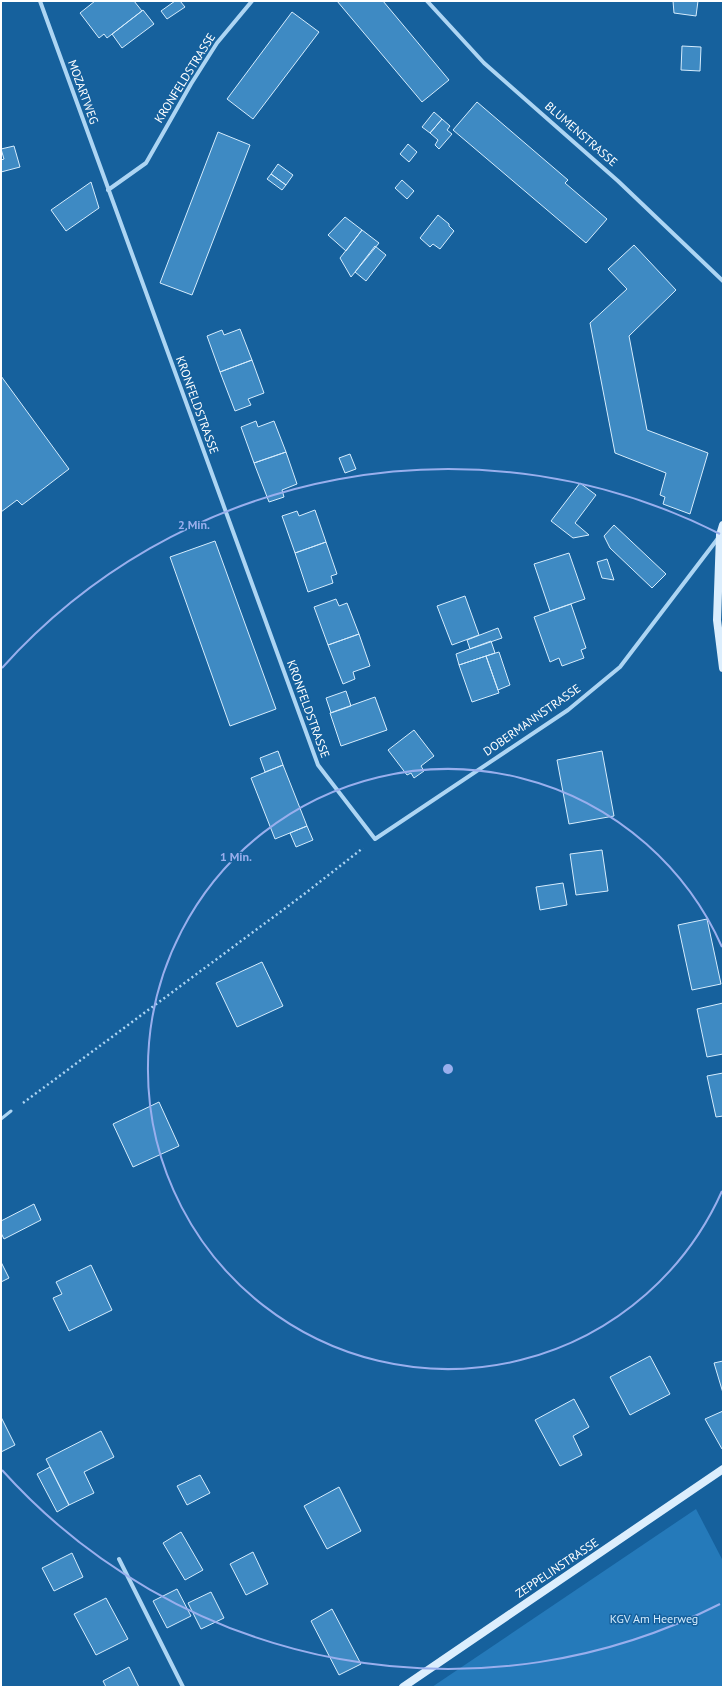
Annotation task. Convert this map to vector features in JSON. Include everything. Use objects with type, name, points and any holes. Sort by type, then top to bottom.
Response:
[{"type":"street","name":"MOZARTWEG","points":[[40,1],[108,190]]},
{"type":"street","name":"KRONFELDSTRASSE","points":[[252,1],[217,44],[190,84],[146,163],[108,190],[318,765],[375,839]]},
{"type":"street","name":"BLUMENSTRASSE","points":[[427,1],[484,62],[618,181],[723,282]]},
{"type":"street","points":[[723,525],[720,535],[717,620],[723,668]]},
{"type":"street","name":"DOBERMANNSTRASSE","points":[[375,839],[568,710],[620,667],[720,535]]},
{"type":"street","name":"ZEPPELINSTRASSE","points":[[403,1687],[723,1469]]},
{"type":"street","points":[[118,1559],[183,1687]]},
{"type":"lane","points":[[1,1119],[11,1111]]},
{"type":"path","points":[[11,1111],[303,895],[375,839]]},
{"type":"green space","name":"KGV Am Heerweg","points":[[696,1509],[723,1561],[723,1687],[432,1687]]},
{"type":"building","points":[[95,1],[134,1],[142,11],[107,38],[104,34],[99,38],[80,13]]},
{"type":"building","points":[[175,1],[180,1],[185,7],[167,19],[161,11]]},
{"type":"building","points":[[337,1],[383,1],[449,80],[422,102]]},
{"type":"building","points":[[673,1],[698,1],[696,16],[674,13]]},
{"type":"building","points":[[143,10],[154,24],[122,48],[112,34]]},
{"type":"building","points":[[292,12],[319,32],[253,119],[227,99]]},
{"type":"building","points":[[682,46],[701,47],[700,71],[681,70]]},
{"type":"building","points":[[477,102],[568,180],[565,183],[607,219],[586,243],[453,130]]},
{"type":"building","points":[[434,112],[442,119],[430,133],[422,127]]},
{"type":"building","points":[[442,119],[450,126],[447,130],[452,134],[439,149],[435,145],[438,140],[430,133]]},
{"type":"building","points":[[218,132],[250,145],[192,295],[160,283]]},
{"type":"building","points":[[408,144],[417,152],[409,162],[400,154]]},
{"type":"building","points":[[14,146],[20,167],[1,172],[1,160],[4,159],[1,149]]},
{"type":"building","points":[[278,164],[293,175],[286,185],[271,174]]},
{"type":"building","points":[[271,174],[286,185],[282,190],[267,179]]},
{"type":"building","points":[[402,180],[414,191],[407,199],[395,188]]},
{"type":"building","points":[[91,182],[99,208],[66,231],[51,210]]},
{"type":"building","points":[[438,215],[449,224],[454,231],[440,249],[433,244],[430,247],[420,238]]},
{"type":"building","points":[[345,217],[362,230],[346,251],[328,235]]},
{"type":"building","points":[[362,230],[379,243],[351,277],[340,258]]},
{"type":"building","points":[[634,245],[676,290],[629,336],[647,430],[708,453],[690,514],[663,504],[665,497],[660,495],[666,473],[615,453],[590,323],[627,289],[608,269]]},
{"type":"building","points":[[375,246],[386,255],[366,281],[355,272]]},
{"type":"building","points":[[240,329],[252,360],[220,372],[207,336],[222,330],[224,335]]},
{"type":"building","points":[[252,360],[264,393],[248,399],[251,405],[235,411],[220,372]]},
{"type":"building","points":[[1,376],[69,469],[22,505],[17,500],[1,512]]},
{"type":"building","points":[[256,421],[258,427],[274,421],[286,452],[254,463],[241,427]]},
{"type":"building","points":[[286,452],[297,484],[282,490],[284,497],[269,502],[254,463]]},
{"type":"building","points":[[350,454],[356,469],[345,473],[339,458]]},
{"type":"building","points":[[580,483],[596,495],[575,523],[589,535],[573,538],[551,521]]},
{"type":"building","points":[[315,510],[326,542],[295,553],[282,516],[297,511],[299,516]]},
{"type":"building","points":[[614,525],[666,574],[652,588],[610,548],[604,536]]},
{"type":"building","points":[[215,541],[276,709],[230,726],[170,557]]},
{"type":"building","points":[[326,542],[337,574],[331,576],[333,583],[308,592],[295,553]]},
{"type":"building","points":[[569,553],[585,599],[550,611],[534,564]]},
{"type":"building","points":[[607,559],[614,580],[602,578],[597,562]]},
{"type":"building","points":[[465,596],[479,635],[452,645],[437,606]]},
{"type":"building","points":[[336,599],[339,606],[347,603],[359,634],[328,645],[314,607]]},
{"type":"building","points":[[571,604],[586,648],[581,650],[584,658],[562,666],[559,658],[550,662],[534,617]]},
{"type":"building","points":[[498,628],[502,638],[470,649],[467,640]]},
{"type":"building","points":[[359,634],[370,666],[353,672],[355,679],[343,684],[328,645]]},
{"type":"building","points":[[491,641],[495,653],[459,665],[456,654]]},
{"type":"building","points":[[499,652],[510,685],[498,690],[486,656]]},
{"type":"building","points":[[486,656],[499,693],[472,702],[459,665]]},
{"type":"building","points":[[346,691],[351,706],[331,713],[326,698]]},
{"type":"building","points":[[375,697],[387,730],[341,746],[330,713]]},
{"type":"building","points":[[414,730],[434,756],[421,766],[424,771],[414,778],[411,773],[407,775],[388,750]]},
{"type":"building","points":[[278,751],[283,765],[265,772],[260,758]]},
{"type":"building","points":[[602,751],[614,816],[569,824],[557,760]]},
{"type":"building","points":[[283,765],[307,826],[275,839],[251,778]]},
{"type":"building","points":[[307,826],[313,840],[296,847],[290,833]]},
{"type":"building","points":[[602,850],[608,891],[576,895],[570,854]]},
{"type":"building","points":[[563,883],[567,905],[540,910],[536,887]]},
{"type":"building","points":[[707,919],[721,984],[692,990],[678,925]]},
{"type":"building","points":[[262,962],[283,1006],[237,1027],[216,983]]},
{"type":"building","points":[[723,1003],[723,1054],[707,1057],[697,1009]]},
{"type":"building","points":[[723,1073],[723,1116],[716,1117],[707,1076]]},
{"type":"building","points":[[159,1102],[179,1146],[133,1167],[113,1124]]},
{"type":"building","points":[[34,1204],[41,1220],[4,1239],[1,1233],[1,1221]]},
{"type":"building","points":[[1,1262],[9,1278],[1,1282]]},
{"type":"building","points":[[91,1265],[112,1310],[69,1331],[53,1298],[62,1294],[56,1282]]},
{"type":"building","points":[[650,1356],[670,1394],[630,1415],[610,1377]]},
{"type":"building","points":[[723,1361],[723,1393],[714,1363]]},
{"type":"building","points":[[574,1399],[589,1427],[573,1436],[582,1455],[560,1466],[535,1420]]},
{"type":"building","points":[[723,1411],[723,1449],[722,1449],[705,1419]]},
{"type":"building","points":[[1,1417],[15,1445],[1,1452]]},
{"type":"building","points":[[101,1431],[114,1457],[84,1472],[94,1493],[69,1505],[46,1459]]},
{"type":"building","points":[[50,1467],[69,1505],[57,1512],[37,1474]]},
{"type":"building","points":[[200,1475],[210,1493],[187,1505],[177,1486]]},
{"type":"building","points":[[339,1487],[361,1531],[327,1549],[304,1506]]},
{"type":"building","points":[[181,1532],[203,1570],[185,1580],[163,1543]]},
{"type":"building","points":[[253,1552],[268,1584],[246,1595],[230,1564]]},
{"type":"building","points":[[72,1553],[83,1577],[54,1591],[42,1568]]},
{"type":"building","points":[[177,1589],[191,1616],[167,1628],[153,1601]]},
{"type":"building","points":[[211,1592],[224,1618],[201,1629],[188,1603]]},
{"type":"building","points":[[106,1598],[128,1639],[96,1655],[74,1614]]},
{"type":"building","points":[[332,1609],[361,1664],[339,1675],[311,1621]]},
{"type":"building","points":[[129,1667],[139,1687],[106,1687],[103,1681]]}]
